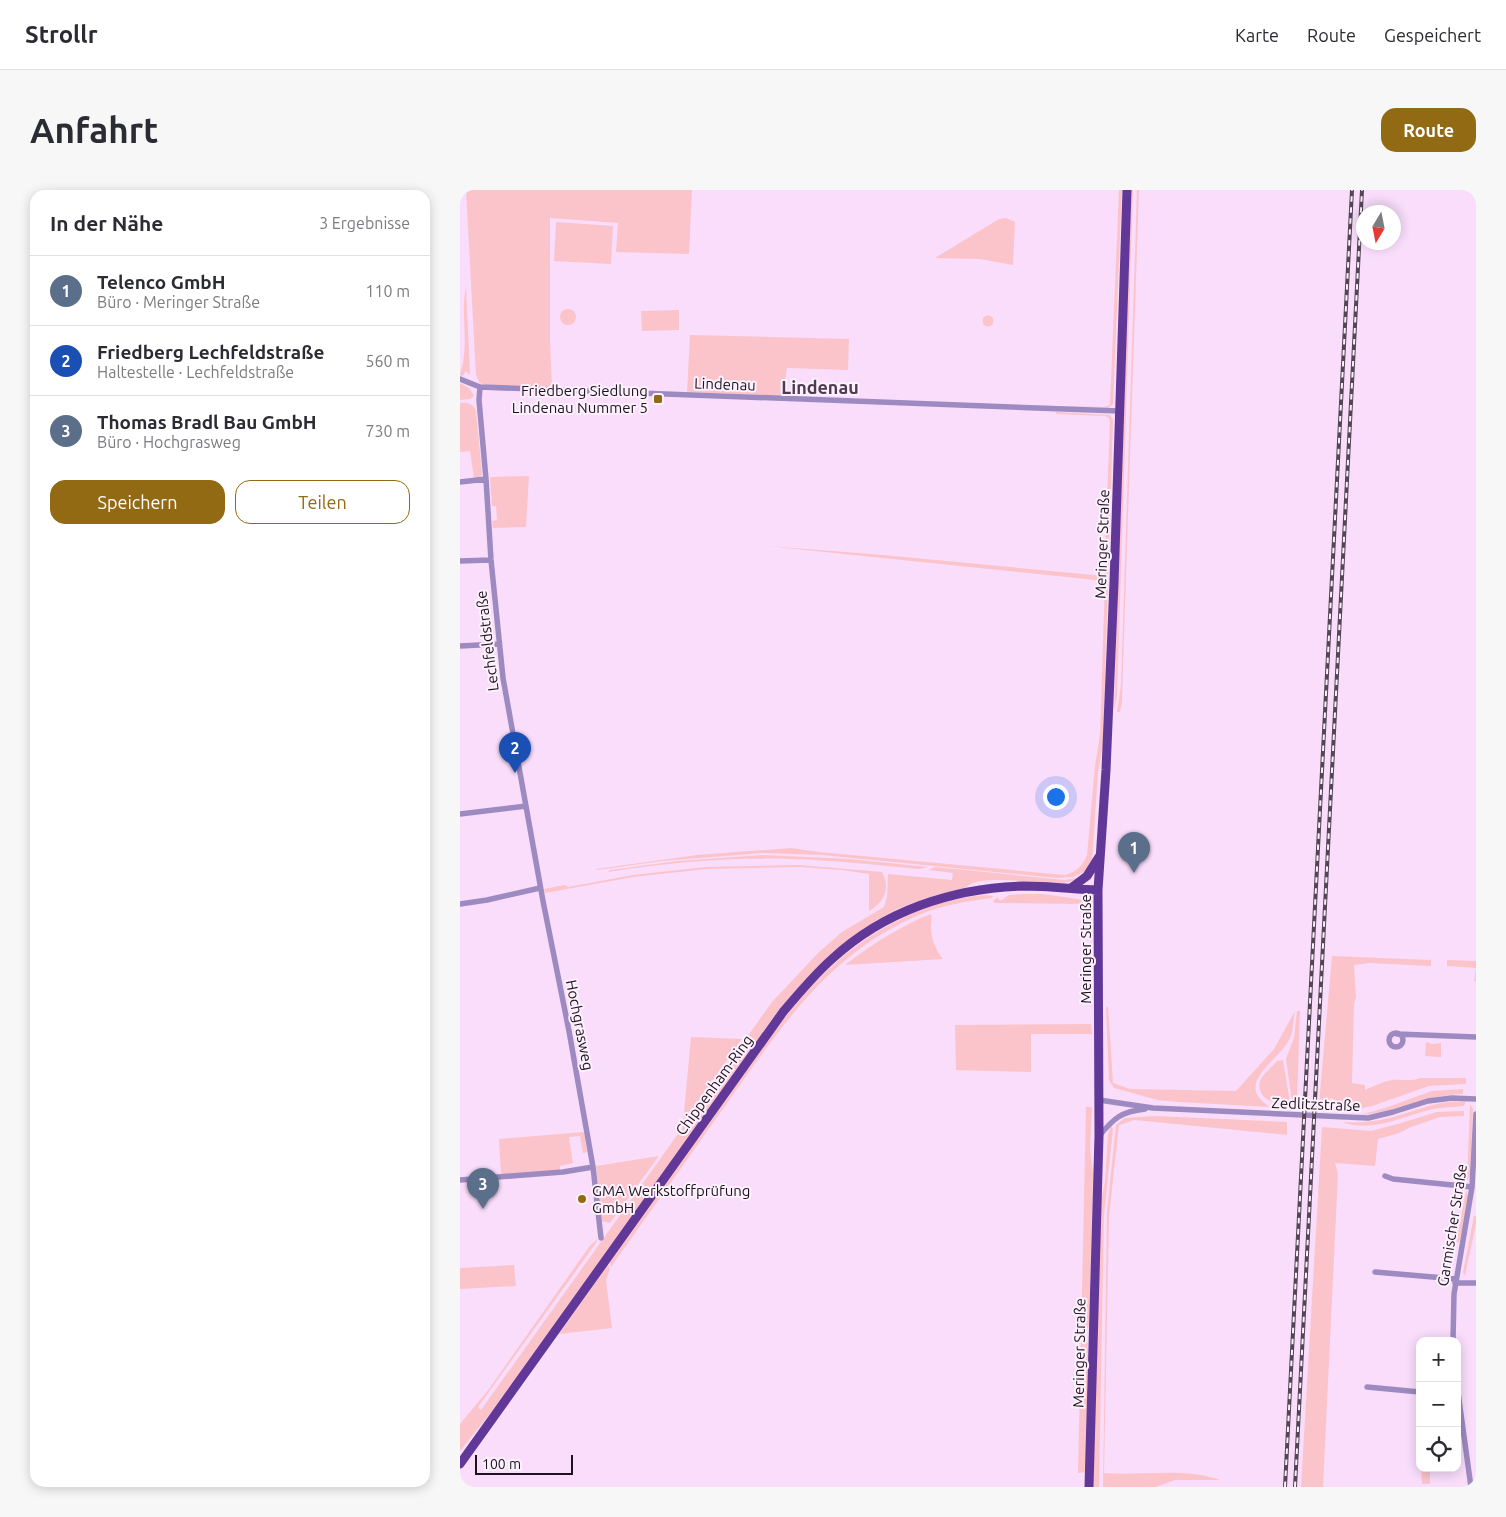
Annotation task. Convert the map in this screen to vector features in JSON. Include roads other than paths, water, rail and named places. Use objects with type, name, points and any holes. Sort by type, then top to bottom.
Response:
[{"type":"main road","name":"Meringer Straße","points":[[1089,1487],[1099,1136],[1098,890],[1110,699],[1127,190]]},
{"type":"main road","points":[[1071,888],[1087,876],[1100,854]]},
{"type":"main road","name":"Chippenham-Ring","points":[[460,1464],[783,1012],[808,982],[833,958],[880,924],[905,911],[937,899],[969,891],[999,887],[1024,886],[1098,890]]},
{"type":"street","name":"Lindenau","points":[[460,380],[480,388],[1119,410]]},
{"type":"street","name":"Lechfeldstraße","points":[[480,388],[479,400],[499,644],[540,888]]},
{"type":"street","points":[[460,482],[486,479]]},
{"type":"street","points":[[460,561],[491,560]]},
{"type":"street","points":[[460,646],[499,644]]},
{"type":"street","points":[[460,814],[526,806]]},
{"type":"street","points":[[460,904],[540,888]]},
{"type":"street","name":"Hochgrasweg","points":[[540,888],[569,1031],[593,1168],[601,1238]]},
{"type":"street","points":[[1397,1034],[1476,1037]]},
{"type":"street","name":"Zedlitzstraße","points":[[1099,1100],[1153,1108],[1326,1118],[1368,1118],[1428,1101],[1452,1098],[1476,1099]]},
{"type":"street","name":"Zedlitzstraße","points":[[1099,1136],[1117,1116],[1129,1111],[1153,1108]]},
{"type":"street","name":"Garmischer Straße","points":[[1453,1337],[1455,1281],[1472,1187],[1476,1114]]},
{"type":"street","points":[[460,1180],[593,1168]]},
{"type":"street","points":[[1385,1176],[1394,1179],[1472,1187]]},
{"type":"street","points":[[1376,1272],[1476,1283]]},
{"type":"street","points":[[1367,1387],[1416,1392]]},
{"type":"street","points":[[1461,1416],[1471,1487]]},
{"type":"railway","points":[[1285,1487],[1352,190]]},
{"type":"railway","points":[[1295,1487],[1362,190]]},
{"type":"place","name":"Friedberg Siedlung Lindenau Nummer 5","points":[[658,399]]},
{"type":"place","name":"Friedberg Lechfeldstraße","points":[[515,773]]},
{"type":"place","name":"Telenco GmbH","points":[[1134,873]]},
{"type":"place","name":"GMA Werkstoffprüfung GmbH","points":[[582,1199]]},
{"type":"place","name":"Thomas Bradl Bau GmbH","points":[[483,1209]]},
{"type":"district","name":"Lindenau","points":[[820,387]]}]
